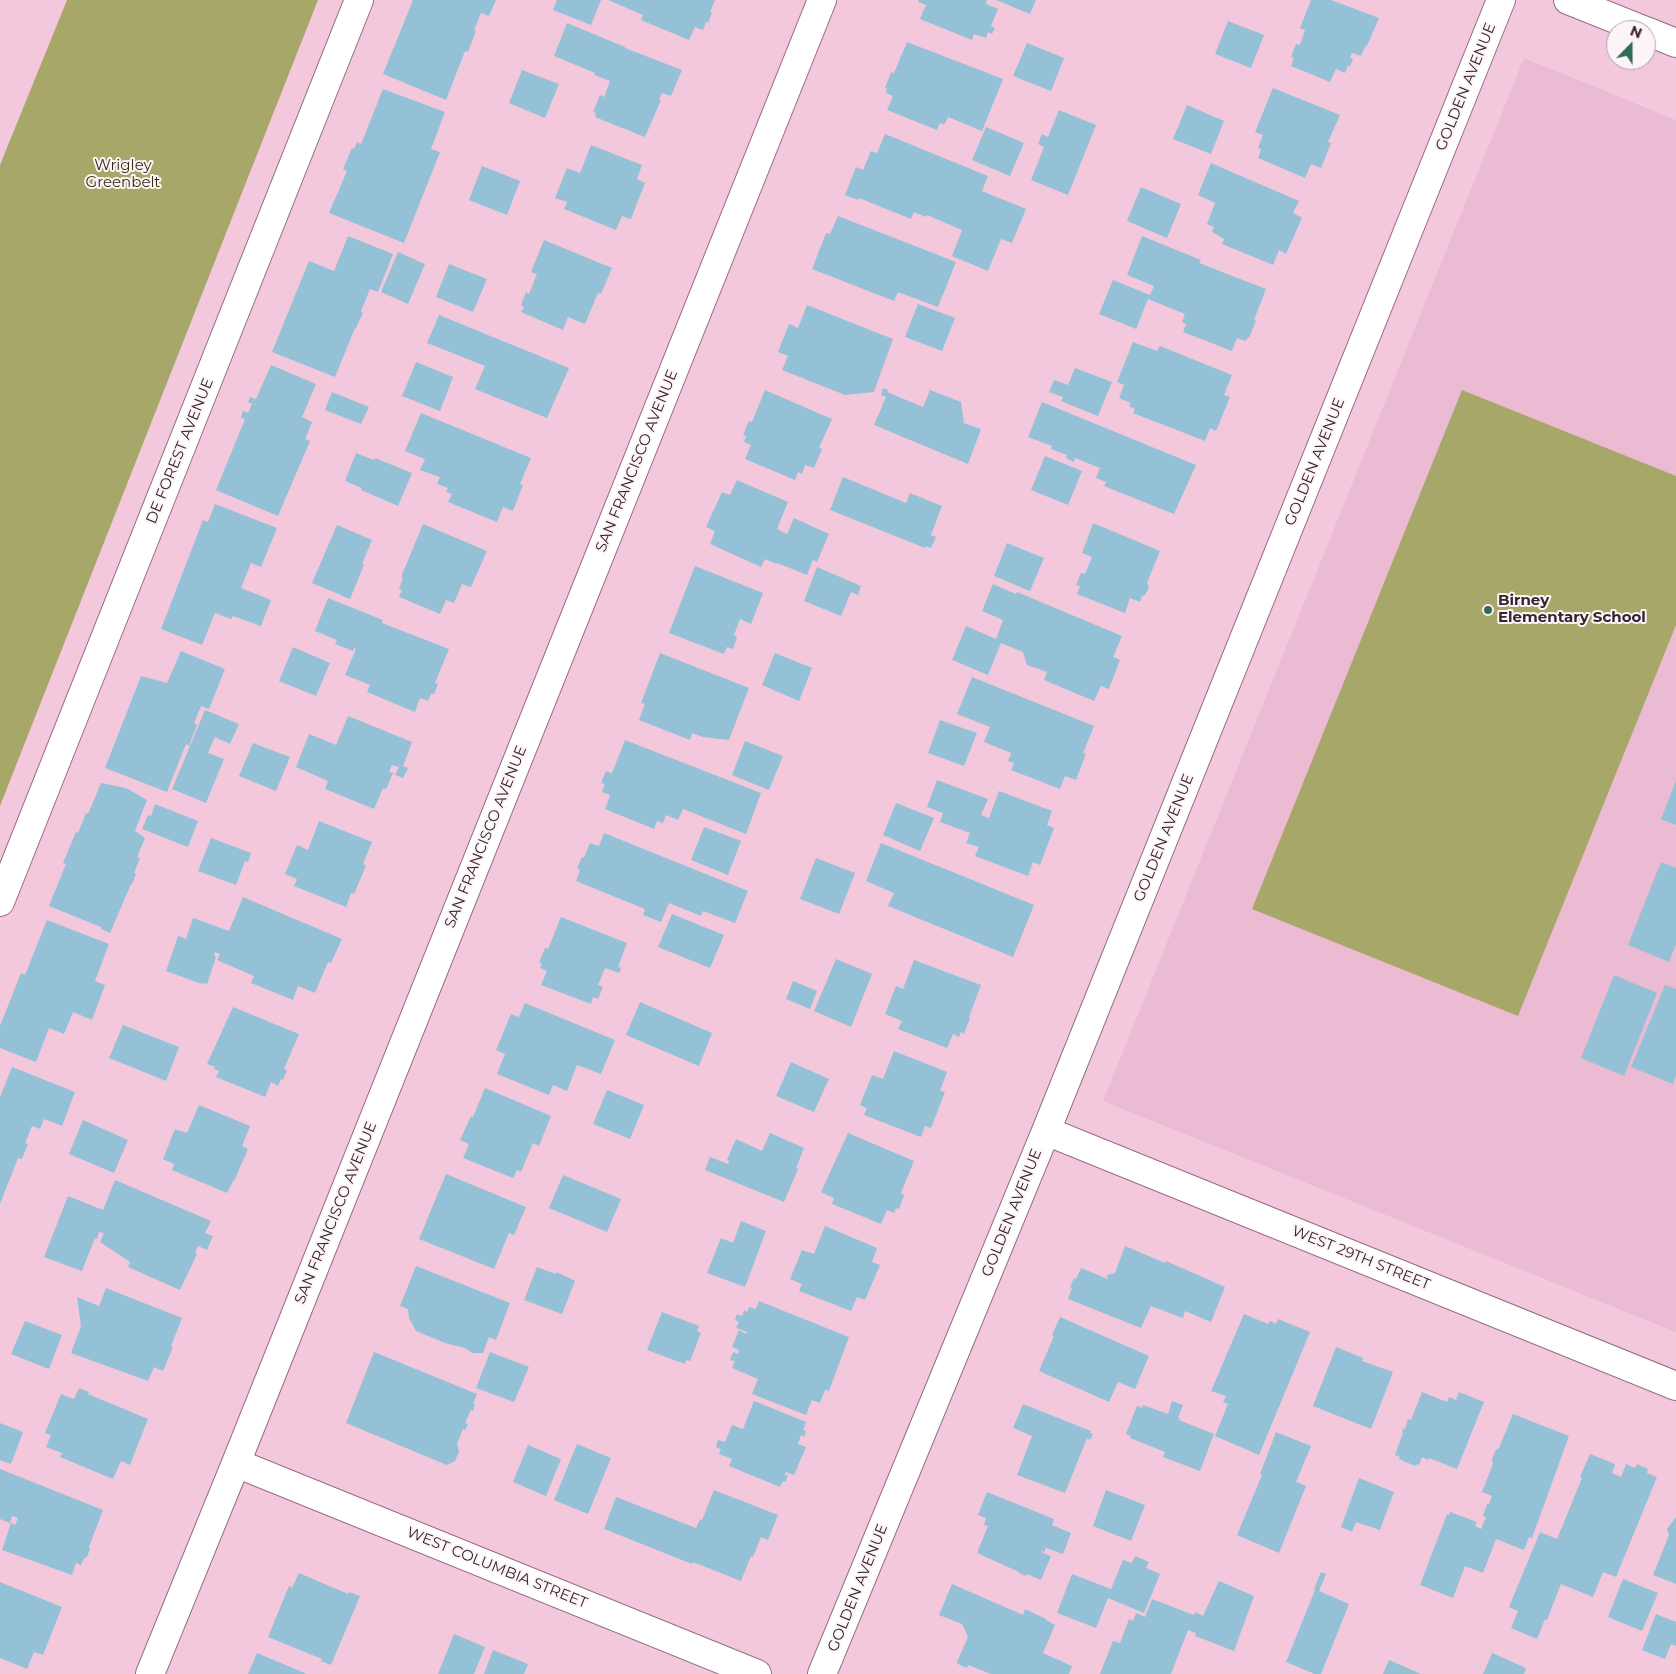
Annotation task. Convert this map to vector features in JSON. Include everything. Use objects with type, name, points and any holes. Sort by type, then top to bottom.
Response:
[{"type":"street","name":"DE FOREST AVENUE","points":[[0,902],[359,0]]},
{"type":"street","name":"SAN FRANCISCO AVENUE","points":[[150,1674],[822,0]]},
{"type":"street","name":"GOLDEN AVENUE","points":[[822,1674],[1046,1131],[1501,0]]},
{"type":"street","points":[[1568,0],[1619,20]]},
{"type":"street","points":[[1656,35],[1676,43]]},
{"type":"street","name":"WEST 29TH STREET","points":[[1046,1131],[1676,1386]]},
{"type":"street","name":"WEST COLUMBIA STREET","points":[[236,1463],[757,1674]]},
{"type":"shaded area","name":"Birney Elementary School","points":[[1524,58],[1676,120],[1676,1332],[1103,1101]]},
{"type":"green space","name":"Wrigley Greenbelt","points":[[67,0],[318,0],[0,806],[0,165]]},
{"type":"green space","points":[[1462,390],[1676,476],[1676,625],[1518,1016],[1252,909]]},
{"type":"building","points":[[413,0],[496,0],[489,16],[481,13],[468,52],[465,51],[446,100],[383,74]]},
{"type":"building","points":[[557,0],[601,0],[591,25],[553,10]]},
{"type":"building","points":[[608,0],[715,0],[708,23],[706,22],[703,30],[695,27],[689,40],[641,20],[643,15]]},
{"type":"building","points":[[919,0],[987,0],[986,4],[998,9],[991,26],[995,28],[992,34],[988,32],[986,38],[974,34],[972,40],[920,19],[926,5],[918,2]]},
{"type":"building","points":[[996,0],[1036,0],[1030,14]]},
{"type":"building","points":[[1311,0],[1331,0],[1379,18],[1361,56],[1352,53],[1350,58],[1353,59],[1345,73],[1336,69],[1330,82],[1291,66],[1294,58],[1291,57],[1296,44],[1300,45],[1305,30],[1300,28]]},
{"type":"building","points":[[1228,21],[1264,35],[1251,68],[1215,54]]},
{"type":"building","points":[[567,23],[682,70],[671,96],[662,93],[659,99],[661,100],[645,137],[595,117],[596,113],[593,112],[600,95],[604,97],[610,81],[554,56]]},
{"type":"building","points":[[907,42],[1003,79],[982,131],[948,117],[944,125],[940,123],[937,130],[887,110],[893,96],[886,93],[887,89],[885,88],[891,72],[894,73]]},
{"type":"building","points":[[1027,43],[1064,58],[1051,91],[1013,76]]},
{"type":"building","points":[[522,70],[559,84],[545,118],[509,103]]},
{"type":"building","points":[[1273,88],[1340,115],[1328,142],[1331,143],[1321,168],[1311,164],[1305,178],[1258,158],[1261,149],[1258,148],[1263,135],[1255,132]]},
{"type":"building","points":[[383,89],[445,112],[431,149],[440,152],[404,243],[329,213],[347,171],[343,169],[352,148],[354,149],[357,142],[361,144]]},
{"type":"building","points":[[1187,105],[1224,121],[1211,154],[1173,139]]},
{"type":"building","points":[[1059,110],[1096,125],[1068,195],[1031,180],[1044,147],[1038,144],[1042,134],[1048,137]]},
{"type":"building","points":[[986,127],[1024,143],[1010,176],[972,160]]},
{"type":"building","points":[[885,134],[988,176],[982,191],[1026,209],[1012,243],[1001,239],[988,271],[952,256],[962,230],[927,215],[926,217],[914,212],[911,219],[859,198],[858,200],[845,195],[856,167],[863,170],[871,151],[877,153]]},
{"type":"building","points":[[591,145],[642,165],[637,179],[645,183],[631,219],[622,216],[616,230],[564,209],[567,202],[555,198],[567,168],[580,173]]},
{"type":"building","points":[[1211,163],[1299,201],[1293,213],[1302,218],[1286,254],[1279,250],[1273,265],[1222,244],[1224,239],[1212,232],[1214,227],[1207,224],[1215,203],[1198,195]]},
{"type":"building","points":[[482,166],[520,181],[507,215],[469,200]]},
{"type":"building","points":[[1141,187],[1181,204],[1167,238],[1127,221]]},
{"type":"building","points":[[838,216],[956,262],[938,307],[898,292],[894,301],[812,269],[826,233],[830,234]]},
{"type":"building","points":[[348,236],[393,254],[378,292],[370,289],[361,311],[363,313],[335,377],[272,352],[309,261],[334,271]]},
{"type":"building","points":[[1142,236],[1201,260],[1199,263],[1266,289],[1249,338],[1246,341],[1237,338],[1232,351],[1183,332],[1186,324],[1182,322],[1185,314],[1148,299],[1136,329],[1099,314],[1113,280],[1150,295],[1154,286],[1127,275]]},
{"type":"building","points":[[544,240],[612,268],[601,294],[598,293],[585,324],[568,317],[563,330],[521,312],[524,307],[521,305],[526,292],[529,294],[537,274],[531,272]]},
{"type":"building","points":[[398,252],[425,264],[408,304],[381,292]]},
{"type":"building","points":[[449,264],[487,279],[473,312],[436,297]]},
{"type":"building","points":[[918,304],[955,318],[942,351],[905,337]]},
{"type":"building","points":[[807,305],[893,339],[874,392],[845,395],[782,370],[788,356],[778,352],[789,324],[798,328]]},
{"type":"building","points":[[439,315],[569,368],[547,418],[475,389],[485,366],[427,343]]},
{"type":"building","points":[[1133,342],[1157,351],[1160,346],[1232,375],[1224,395],[1230,397],[1216,431],[1210,428],[1205,441],[1133,413],[1135,409],[1129,406],[1131,403],[1119,398],[1124,385],[1117,382]]},
{"type":"building","points":[[416,362],[453,377],[440,411],[402,396]]},
{"type":"building","points":[[271,365],[316,384],[302,417],[312,422],[305,439],[310,441],[278,516],[216,490],[245,419],[241,418],[243,411],[248,413],[252,404],[248,402],[250,397],[256,399]]},
{"type":"building","points":[[1075,368],[1112,382],[1098,416],[1061,401],[1063,397],[1049,392],[1054,380],[1068,385]]},
{"type":"building","points":[[883,388],[888,390],[887,392],[923,407],[930,390],[961,402],[964,423],[981,429],[968,464],[874,425],[886,397],[881,395]]},
{"type":"building","points":[[765,390],[832,419],[819,448],[822,449],[814,468],[805,465],[802,474],[798,472],[795,480],[745,459],[751,445],[744,442],[746,436],[743,435],[749,421],[752,422]]},
{"type":"building","points":[[332,392],[369,407],[361,424],[325,410]]},
{"type":"building","points":[[1042,402],[1196,465],[1174,514],[1104,486],[1106,482],[1096,478],[1100,468],[1075,458],[1074,462],[1066,458],[1067,455],[1051,449],[1052,446],[1028,437]]},
{"type":"building","points":[[421,413],[531,458],[520,484],[523,485],[513,511],[503,507],[497,522],[448,502],[452,494],[446,492],[448,488],[437,484],[440,477],[420,470],[425,459],[405,451]]},
{"type":"building","points":[[356,453],[374,460],[375,458],[412,473],[398,506],[345,481]]},
{"type":"building","points":[[1045,456],[1082,471],[1068,505],[1031,490]]},
{"type":"building","points":[[843,477],[906,503],[910,493],[942,506],[931,535],[936,537],[931,548],[925,546],[925,548],[830,510]]},
{"type":"building","points":[[737,480],[788,502],[777,529],[787,534],[794,518],[829,534],[817,562],[813,560],[807,575],[765,559],[761,567],[710,544],[715,531],[706,527],[722,492],[730,495]]},
{"type":"building","points":[[215,504],[277,528],[261,567],[251,563],[241,588],[271,600],[261,626],[233,616],[231,619],[215,613],[202,645],[161,629],[203,520],[208,522]]},
{"type":"building","points":[[1093,523],[1160,551],[1147,583],[1149,587],[1145,595],[1142,596],[1140,602],[1130,598],[1125,613],[1077,594],[1080,586],[1076,585],[1081,573],[1085,574],[1092,557],[1082,553]]},
{"type":"building","points":[[423,524],[487,551],[471,587],[462,584],[454,603],[446,600],[440,614],[399,597],[402,590],[399,589],[403,578],[401,577]]},
{"type":"building","points":[[337,525],[372,540],[350,599],[312,583]]},
{"type":"building","points":[[1007,543],[1044,558],[1030,591],[994,576]]},
{"type":"building","points":[[695,566],[763,593],[751,624],[740,619],[734,635],[737,637],[733,649],[727,647],[724,654],[669,633]]},
{"type":"building","points":[[817,567],[861,586],[858,595],[851,592],[841,616],[804,601]]},
{"type":"building","points":[[993,584],[1016,594],[1017,592],[1122,636],[1113,657],[1120,660],[1109,689],[1101,686],[1094,701],[1044,680],[1047,672],[1027,665],[1023,652],[1001,643],[988,675],[952,660],[966,626],[996,639],[1003,620],[982,611]]},
{"type":"building","points":[[328,598],[383,620],[382,623],[449,649],[435,683],[438,684],[434,694],[431,694],[428,701],[420,698],[415,712],[367,692],[370,685],[345,675],[356,649],[354,648],[353,651],[335,644],[337,640],[315,631]]},
{"type":"building","points":[[293,647],[330,663],[316,696],[279,681]]},
{"type":"building","points":[[181,651],[225,669],[209,709],[201,706],[194,723],[197,725],[189,746],[186,744],[167,792],[105,768],[141,676],[167,683]]},
{"type":"building","points":[[660,653],[749,688],[729,740],[703,737],[692,733],[690,740],[639,720],[645,704],[641,703]]},
{"type":"building","points":[[775,653],[812,668],[799,701],[762,685]]},
{"type":"building","points":[[972,677],[1094,726],[1083,753],[1086,754],[1076,780],[1065,776],[1060,789],[1011,770],[1014,763],[1008,761],[1011,753],[984,742],[990,727],[957,714]]},
{"type":"building","points":[[205,710],[239,724],[230,744],[215,737],[208,753],[224,759],[206,803],[172,789]]},
{"type":"building","points":[[348,716],[412,742],[403,766],[408,768],[403,778],[395,775],[399,767],[392,765],[389,772],[393,773],[386,789],[383,788],[374,809],[325,789],[328,781],[296,767],[309,734],[336,745]]},
{"type":"building","points":[[940,720],[977,733],[964,766],[928,753]]},
{"type":"building","points":[[625,740],[761,793],[746,834],[683,809],[678,820],[666,815],[663,823],[657,821],[654,829],[605,809],[610,795],[602,792],[605,784],[601,783],[606,771],[612,773]]},
{"type":"building","points":[[745,741],[783,756],[769,790],[732,775]]},
{"type":"building","points":[[253,743],[290,757],[276,791],[239,776]]},
{"type":"building","points":[[937,780],[988,799],[981,815],[989,818],[999,791],[1052,811],[1047,825],[1054,828],[1040,865],[1033,862],[1028,876],[975,856],[979,847],[966,843],[970,833],[940,822],[943,813],[927,807]]},
{"type":"building","points":[[1676,781],[1676,825],[1661,819]]},
{"type":"building","points":[[101,783],[126,788],[147,800],[135,831],[145,838],[137,857],[140,858],[134,873],[136,874],[110,933],[101,929],[101,927],[49,906],[66,864],[63,863],[76,832],[78,833],[86,813],[88,814]]},
{"type":"building","points":[[896,803],[934,818],[920,851],[883,835]]},
{"type":"building","points":[[155,804],[198,821],[188,847],[142,829],[148,815],[151,816]]},
{"type":"building","points":[[319,821],[372,842],[363,864],[366,866],[354,894],[351,893],[346,907],[294,886],[297,879],[285,874],[297,845],[308,850]]},
{"type":"building","points":[[704,827],[741,841],[728,875],[691,860]]},
{"type":"building","points":[[604,833],[748,891],[735,923],[703,911],[701,916],[669,903],[661,922],[643,915],[645,909],[576,881],[580,870],[577,868],[582,857],[584,858],[590,843],[599,846]]},
{"type":"building","points":[[211,838],[251,853],[248,862],[245,861],[236,885],[198,871]]},
{"type":"building","points":[[881,843],[1034,905],[1013,957],[888,906],[894,893],[866,881]]},
{"type":"building","points":[[816,858],[855,873],[839,914],[800,899]]},
{"type":"building","points":[[1661,862],[1676,868],[1676,944],[1669,962],[1628,945]]},
{"type":"building","points":[[243,897],[342,939],[331,963],[328,962],[315,993],[298,986],[293,1000],[251,983],[254,976],[217,960],[220,954],[215,952],[214,956],[216,957],[207,984],[202,984],[166,971],[178,936],[186,939],[193,918],[229,931]]},
{"type":"building","points":[[672,914],[724,935],[710,968],[658,947]]},
{"type":"building","points":[[561,917],[627,943],[618,967],[621,968],[619,973],[605,968],[598,985],[603,987],[598,999],[593,997],[591,1004],[541,985],[547,971],[540,968],[542,964],[539,962],[545,948],[548,949]]},
{"type":"building","points":[[47,920],[109,944],[95,981],[105,985],[92,1020],[73,1012],[64,1034],[49,1028],[36,1062],[0,1048],[0,1026],[21,973],[25,975]]},
{"type":"building","points":[[836,959],[872,974],[851,1027],[814,1011]]},
{"type":"building","points":[[914,960],[981,985],[964,1034],[961,1032],[959,1037],[953,1034],[947,1048],[898,1029],[902,1021],[885,1014],[896,986],[903,989]]},
{"type":"building","points":[[1614,975],[1657,993],[1624,1076],[1581,1058]]},
{"type":"building","points":[[793,981],[817,991],[810,1009],[786,999]]},
{"type":"building","points":[[1665,985],[1676,989],[1676,1075],[1673,1084],[1631,1067]]},
{"type":"building","points":[[640,1002],[712,1033],[699,1066],[626,1035]]},
{"type":"building","points":[[525,1003],[615,1040],[601,1074],[577,1065],[567,1091],[553,1085],[549,1095],[497,1074],[505,1054],[496,1050],[511,1014],[519,1017]]},
{"type":"building","points":[[233,1007],[299,1034],[284,1069],[287,1070],[283,1080],[281,1079],[278,1086],[271,1082],[265,1097],[216,1077],[219,1071],[207,1064]]},
{"type":"building","points":[[123,1025],[179,1047],[166,1081],[109,1058]]},
{"type":"building","points":[[894,1051],[947,1072],[940,1091],[945,1092],[931,1128],[925,1126],[921,1137],[864,1115],[867,1108],[860,1105],[872,1075],[883,1079]]},
{"type":"building","points":[[791,1062],[829,1079],[814,1112],[776,1096]]},
{"type":"building","points":[[12,1067],[75,1092],[62,1126],[44,1119],[40,1129],[32,1126],[25,1143],[28,1144],[22,1159],[18,1158],[0,1204],[0,1097]]},
{"type":"building","points":[[485,1088],[551,1116],[539,1146],[533,1143],[521,1172],[517,1170],[513,1178],[463,1158],[469,1144],[460,1140],[471,1116],[473,1117]]},
{"type":"building","points":[[607,1090],[644,1105],[630,1139],[593,1124]]},
{"type":"building","points":[[199,1105],[250,1126],[242,1146],[248,1149],[227,1193],[172,1170],[174,1164],[163,1159],[175,1129],[187,1133]]},
{"type":"building","points":[[83,1120],[128,1140],[114,1173],[69,1154]]},
{"type":"building","points":[[770,1133],[804,1148],[796,1168],[798,1169],[784,1202],[705,1170],[710,1157],[728,1164],[729,1161],[727,1160],[736,1139],[762,1151]]},
{"type":"building","points":[[848,1133],[914,1161],[901,1193],[904,1195],[899,1209],[896,1208],[894,1213],[887,1210],[881,1224],[832,1204],[834,1198],[821,1192]]},
{"type":"building","points":[[446,1174],[526,1207],[514,1235],[509,1233],[494,1269],[419,1239]]},
{"type":"building","points":[[563,1175],[621,1199],[607,1232],[549,1208]]},
{"type":"building","points":[[115,1180],[211,1221],[205,1233],[213,1236],[207,1250],[198,1246],[195,1253],[197,1254],[180,1290],[128,1267],[130,1262],[100,1242],[104,1233],[99,1232],[97,1239],[95,1238],[82,1271],[44,1257],[68,1196],[103,1210]]},
{"type":"building","points":[[741,1221],[766,1231],[745,1287],[707,1273],[721,1238],[733,1243]]},
{"type":"building","points":[[825,1226],[877,1248],[872,1262],[880,1265],[865,1300],[857,1297],[851,1311],[799,1291],[802,1284],[790,1279],[802,1250],[814,1254]]},
{"type":"building","points":[[1125,1246],[1165,1263],[1166,1261],[1225,1287],[1211,1322],[1185,1311],[1183,1318],[1151,1306],[1141,1328],[1068,1299],[1072,1288],[1070,1287],[1081,1268],[1108,1279],[1107,1275],[1115,1273]]},
{"type":"building","points":[[416,1266],[510,1303],[496,1340],[489,1337],[483,1353],[472,1353],[465,1348],[445,1343],[416,1331],[409,1318],[408,1309],[400,1306]]},
{"type":"building","points":[[537,1267],[556,1274],[557,1272],[575,1281],[562,1314],[524,1300]]},
{"type":"building","points":[[106,1288],[182,1318],[163,1371],[154,1367],[148,1381],[71,1353],[81,1326],[77,1297],[99,1306]]},
{"type":"building","points":[[759,1301],[849,1337],[829,1391],[825,1390],[820,1403],[812,1400],[806,1415],[752,1394],[758,1379],[732,1368],[735,1361],[730,1360],[733,1352],[738,1354],[739,1350],[732,1347],[739,1330],[746,1334],[747,1332],[736,1328],[739,1322],[735,1320],[737,1314],[742,1316],[744,1310],[747,1312],[749,1307],[756,1309]]},
{"type":"building","points":[[662,1312],[699,1326],[697,1331],[701,1333],[690,1361],[686,1360],[685,1364],[647,1350]]},
{"type":"building","points":[[1244,1314],[1268,1324],[1270,1321],[1276,1324],[1278,1319],[1310,1332],[1259,1455],[1215,1436],[1228,1404],[1223,1402],[1226,1396],[1211,1391]]},
{"type":"building","points":[[1060,1317],[1149,1356],[1135,1389],[1118,1382],[1109,1402],[1039,1371]]},
{"type":"building","points":[[25,1321],[62,1335],[49,1369],[11,1354]]},
{"type":"building","points":[[1336,1347],[1363,1358],[1362,1361],[1393,1372],[1371,1429],[1313,1406]]},
{"type":"building","points":[[374,1352],[477,1394],[473,1404],[475,1404],[473,1411],[471,1410],[465,1423],[468,1424],[465,1430],[463,1429],[457,1444],[459,1452],[455,1461],[447,1465],[346,1423]]},
{"type":"building","points":[[490,1352],[529,1367],[514,1402],[476,1388]]},
{"type":"building","points":[[79,1388],[89,1392],[88,1394],[148,1419],[130,1465],[121,1461],[113,1479],[60,1457],[62,1453],[46,1447],[51,1435],[45,1433],[61,1394],[74,1399]]},
{"type":"building","points":[[1422,1392],[1447,1402],[1449,1397],[1456,1400],[1459,1392],[1484,1402],[1457,1469],[1422,1457],[1419,1465],[1416,1464],[1415,1466],[1399,1459],[1400,1457],[1395,1455],[1403,1428],[1405,1429],[1408,1419],[1411,1420]]},
{"type":"building","points":[[754,1401],[806,1422],[803,1430],[806,1431],[804,1437],[801,1435],[798,1444],[806,1447],[794,1475],[786,1472],[785,1475],[788,1476],[780,1487],[729,1466],[732,1459],[719,1454],[721,1449],[716,1447],[718,1440],[725,1442],[732,1425],[743,1429]]},
{"type":"building","points":[[1172,1401],[1183,1405],[1179,1420],[1214,1434],[1200,1471],[1163,1457],[1165,1452],[1130,1438],[1131,1436],[1126,1434],[1137,1406],[1142,1408],[1143,1405],[1168,1414]]},
{"type":"building","points":[[1023,1404],[1091,1431],[1090,1433],[1093,1434],[1090,1440],[1087,1438],[1065,1493],[1017,1475],[1032,1436],[1013,1428]]},
{"type":"building","points":[[1513,1414],[1569,1436],[1532,1538],[1529,1537],[1524,1550],[1496,1539],[1483,1573],[1465,1566],[1453,1598],[1420,1585],[1447,1514],[1449,1515],[1450,1512],[1477,1522],[1475,1526],[1481,1529],[1486,1517],[1483,1516],[1487,1504],[1489,1504],[1492,1496],[1482,1492],[1493,1464],[1492,1460],[1495,1451],[1499,1448]]},
{"type":"building","points":[[0,1423],[23,1432],[11,1464],[0,1460]]},
{"type":"building","points":[[1276,1432],[1311,1446],[1296,1482],[1306,1486],[1279,1553],[1237,1535],[1262,1475],[1260,1474]]},
{"type":"building","points":[[577,1444],[611,1458],[588,1514],[554,1500]]},
{"type":"building","points":[[528,1445],[561,1459],[546,1496],[513,1482]]},
{"type":"building","points":[[1590,1454],[1615,1464],[1612,1473],[1621,1477],[1626,1464],[1635,1468],[1637,1464],[1648,1469],[1647,1473],[1657,1477],[1616,1577],[1603,1572],[1593,1597],[1561,1584],[1547,1620],[1545,1619],[1537,1639],[1511,1628],[1518,1611],[1509,1607],[1540,1532],[1557,1539]]},
{"type":"building","points":[[0,1469],[103,1510],[87,1557],[84,1558],[81,1565],[76,1563],[72,1575],[2,1550],[11,1523],[15,1525],[18,1518],[12,1516],[10,1523],[0,1519]]},
{"type":"building","points":[[1359,1478],[1394,1492],[1380,1530],[1356,1522],[1352,1532],[1341,1527]]},
{"type":"building","points":[[714,1490],[778,1515],[768,1540],[761,1537],[741,1581],[604,1529],[616,1497],[696,1528],[700,1519],[702,1520]]},
{"type":"building","points":[[1106,1490],[1145,1505],[1131,1541],[1093,1526]]},
{"type":"building","points":[[987,1492],[1054,1519],[1052,1525],[1071,1533],[1063,1554],[1046,1548],[1044,1552],[1041,1552],[1051,1556],[1041,1580],[1027,1574],[1026,1576],[977,1553],[988,1526],[984,1525],[986,1518],[978,1515]]},
{"type":"building","points":[[1676,1517],[1676,1584],[1653,1575],[1669,1535],[1667,1529]]},
{"type":"building","points":[[1135,1556],[1149,1562],[1146,1568],[1160,1574],[1144,1613],[1108,1598],[1096,1628],[1057,1613],[1072,1574],[1111,1589],[1123,1560],[1132,1563]]},
{"type":"building","points":[[1321,1572],[1326,1574],[1319,1591],[1349,1604],[1321,1674],[1315,1674],[1286,1662]]},
{"type":"building","points":[[299,1573],[348,1594],[349,1592],[360,1596],[331,1665],[321,1661],[322,1659],[268,1637],[289,1586],[292,1588]]},
{"type":"building","points":[[1623,1579],[1658,1593],[1642,1631],[1608,1617]]},
{"type":"building","points":[[1219,1581],[1254,1596],[1234,1651],[1195,1636],[1196,1633],[1188,1630],[1171,1674],[1100,1674],[1113,1641],[1120,1643],[1129,1619],[1133,1621],[1136,1613],[1145,1617],[1152,1599],[1194,1615],[1195,1612],[1203,1616]]},
{"type":"building","points":[[0,1582],[62,1607],[43,1655],[34,1652],[27,1669],[0,1658]]},
{"type":"building","points":[[952,1584],[1023,1615],[1025,1609],[1055,1625],[1043,1653],[1072,1666],[1069,1674],[991,1674],[968,1665],[967,1668],[958,1664],[957,1662],[968,1637],[962,1624],[939,1615]]},
{"type":"building","points":[[1656,1614],[1676,1622],[1676,1646],[1671,1644],[1665,1659],[1642,1650]]},
{"type":"building","points":[[454,1634],[485,1647],[474,1674],[438,1674]]},
{"type":"building","points":[[493,1650],[528,1664],[524,1674],[484,1674]]},
{"type":"building","points":[[257,1653],[307,1674],[248,1674]]},
{"type":"building","points":[[1492,1653],[1526,1668],[1524,1674],[1483,1674]]},
{"type":"building","points":[[1389,1660],[1421,1674],[1383,1674]]},
{"type":"place","name":"Birney Elementary School","points":[[1488,610]]}]
